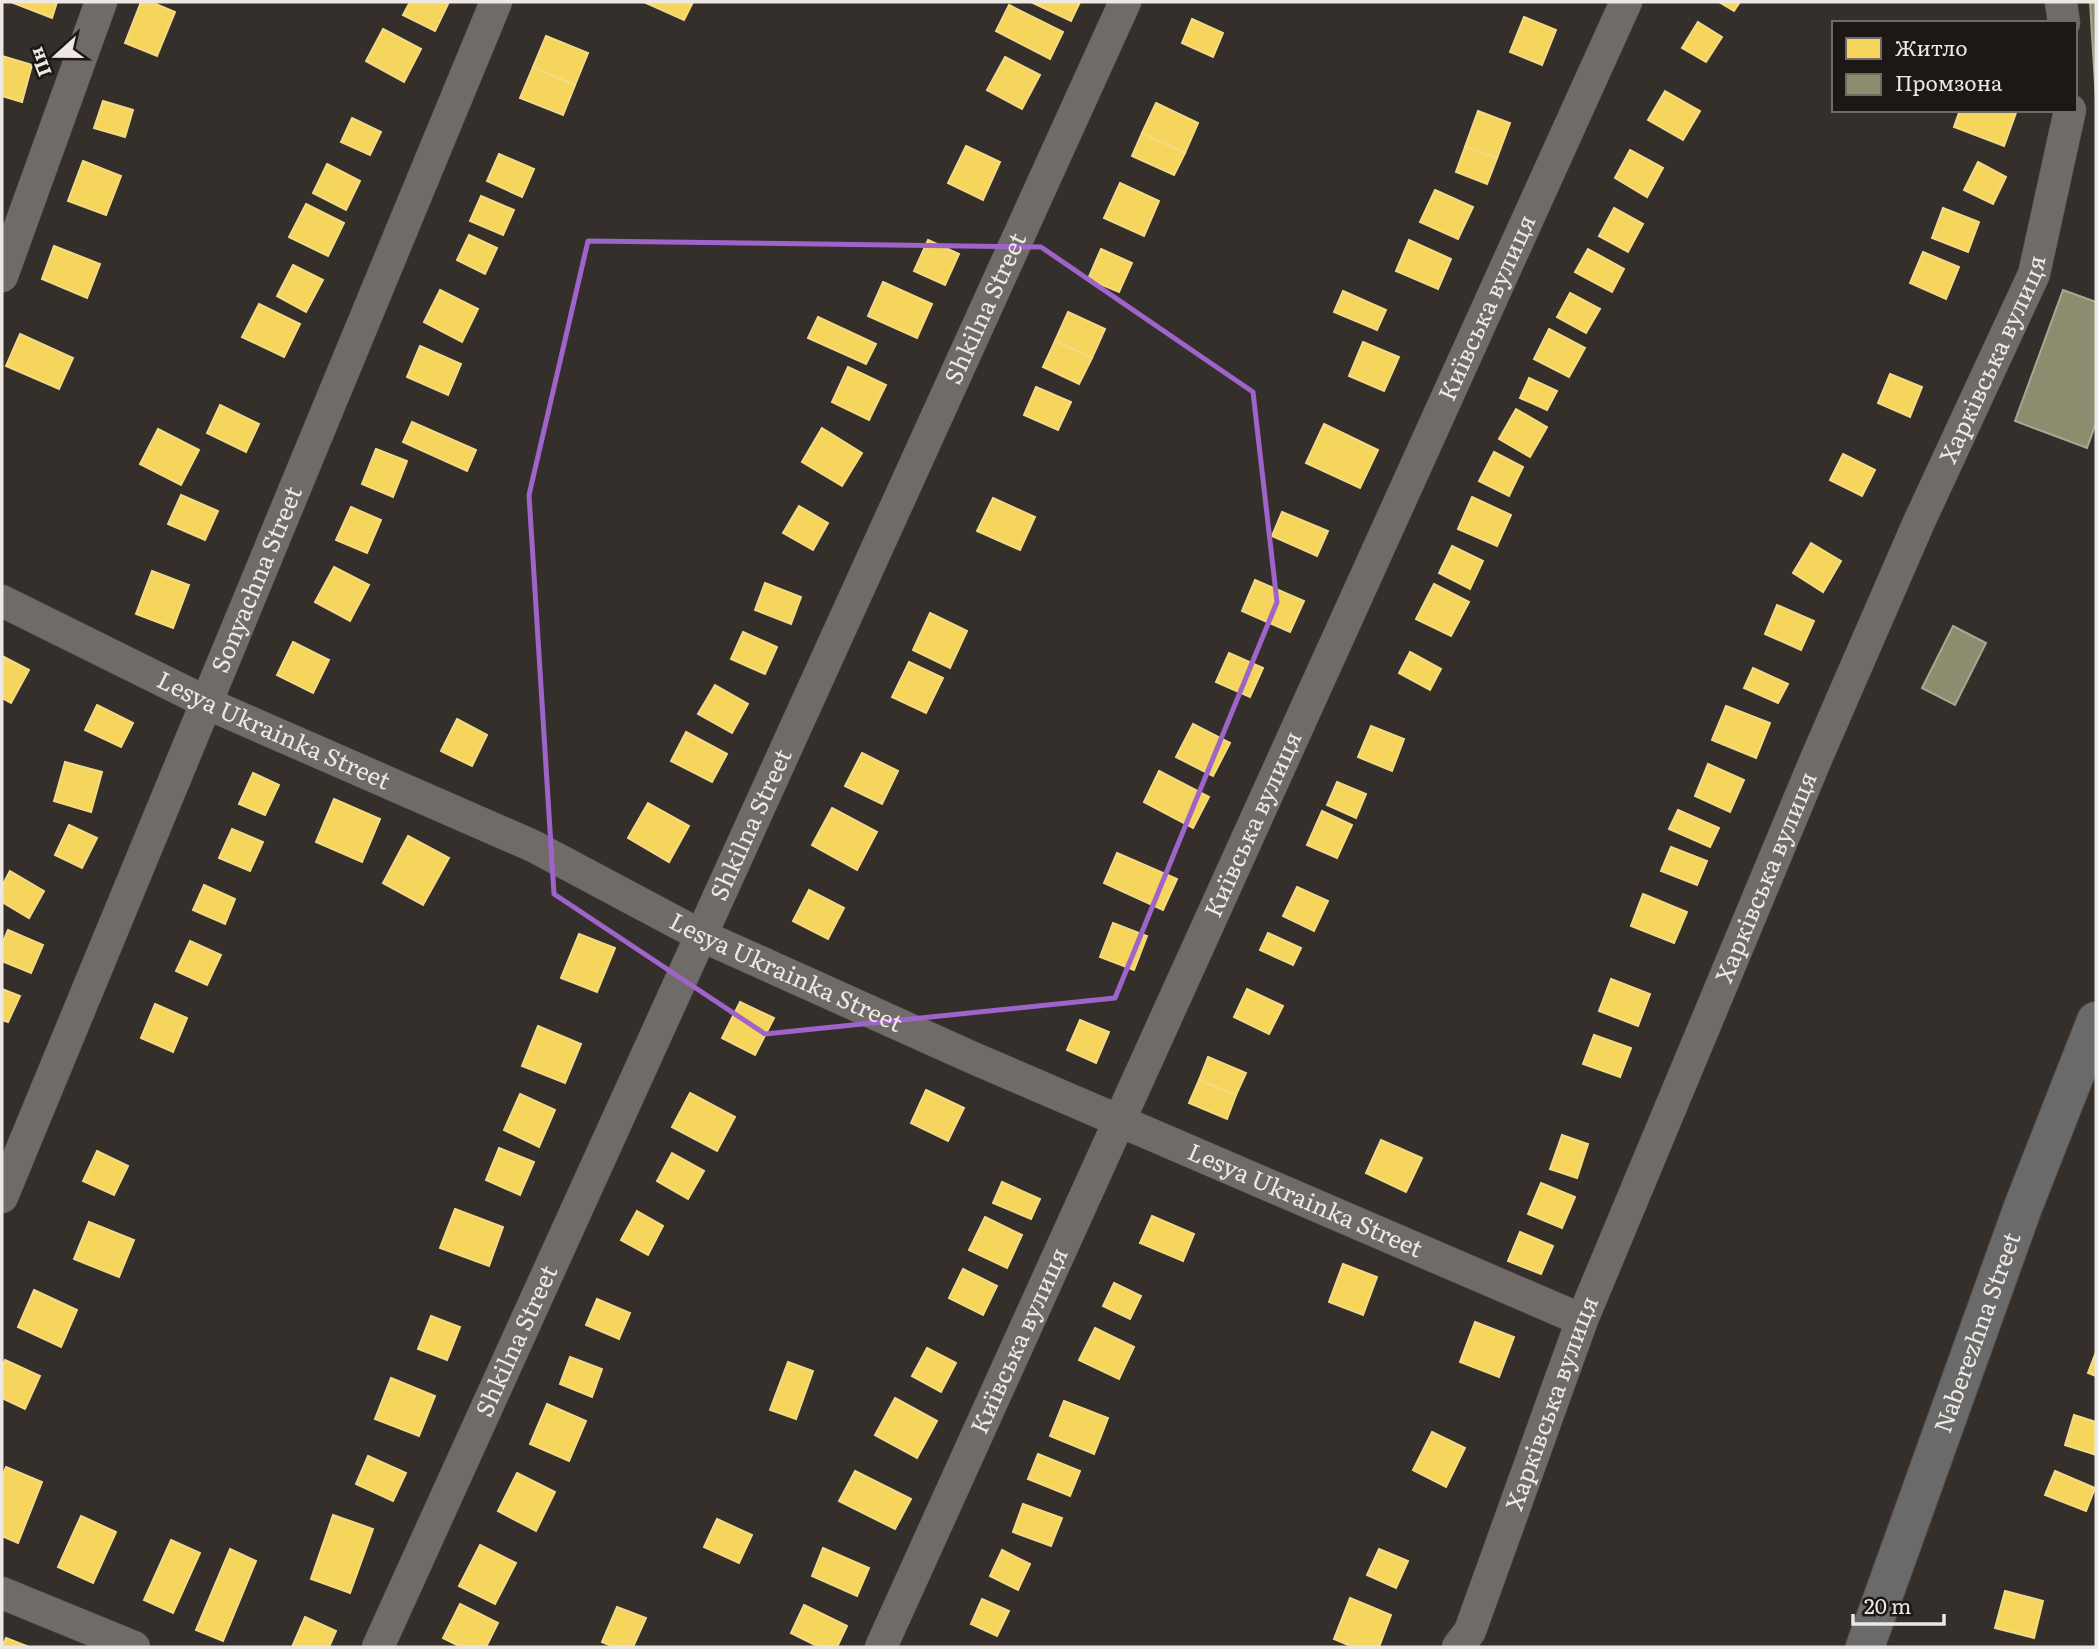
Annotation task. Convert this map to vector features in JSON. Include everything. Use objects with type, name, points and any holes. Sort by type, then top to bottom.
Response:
[{"type":"main road","name":"Naberezhna Street","points":[[1865,1647],[2022,1207],[2096,1021]]},
{"type":"street","points":[[2,276],[101,2]]},
{"type":"street","name":"Sonyachna Street","points":[[2,1197],[496,2]]},
{"type":"street","name":"Shkilna Street","points":[[378,1647],[1125,2]]},
{"type":"street","name":"Київська вулиця","points":[[881,1647],[1626,2]]},
{"type":"street","points":[[2061,2],[2064,21]]},
{"type":"street","name":"Харківська вулиця","points":[[1458,1647],[1470,1631],[1582,1320],[1816,759],[1919,523],[2034,274],[2070,112]]},
{"type":"street","name":"Lesya Ukrainka Street","points":[[2,601],[206,702],[533,846],[700,935],[1119,1121],[1582,1320]]},
{"type":"street","points":[[2,1592],[134,1647]]},
{"type":"highlighted area","points":[[588,241],[1041,247],[1253,392],[1277,602],[1115,998],[765,1034],[554,894],[529,495]]},
{"type":"building: Житло","points":[[11,2],[57,2],[52,18]]},
{"type":"building: Житло","points":[[141,2],[151,2],[175,12],[157,56],[125,43]]},
{"type":"building: Житло","points":[[410,2],[448,4],[435,31],[403,15]]},
{"type":"building: Житло","points":[[644,2],[693,2],[684,20]]},
{"type":"building: Житло","points":[[1031,2],[1080,2],[1071,21]]},
{"type":"building: Житло","points":[[1719,2],[1740,2],[1734,11]]},
{"type":"building: Житло","points":[[1009,5],[1063,32],[1050,59],[996,31]]},
{"type":"building: Житло","points":[[1524,17],[1556,30],[1542,65],[1510,52]]},
{"type":"building: Житло","points":[[1192,19],[1223,33],[1213,57],[1182,43]]},
{"type":"building: Житло","points":[[1698,22],[1722,37],[1706,62],[1682,48]]},
{"type":"building: Житло","points":[[383,29],[421,49],[404,82],[366,61]]},
{"type":"building: Житло","points":[[546,36],[588,53],[575,85],[533,67]]},
{"type":"building: Житло","points":[[2,56],[32,65],[22,102],[2,96]]},
{"type":"building: Житло","points":[[1005,57],[1040,75],[1022,109],[987,90]]},
{"type":"building: Житло","points":[[533,67],[575,85],[563,115],[520,98]]},
{"type":"building: Житло","points":[[1665,91],[1700,111],[1683,140],[1648,120]]},
{"type":"building: Житло","points":[[103,101],[133,110],[125,137],[94,128]]},
{"type":"building: Житло","points":[[1156,103],[1198,123],[1185,153],[1142,133]]},
{"type":"building: Житло","points":[[1478,111],[1510,123],[1497,158],[1465,147]]},
{"type":"building: Житло","points":[[1959,112],[2016,112],[2004,146],[1954,127]]},
{"type":"building: Житло","points":[[352,118],[381,132],[370,155],[341,142]]},
{"type":"building: Житло","points":[[1142,133],[1185,153],[1174,175],[1132,156]]},
{"type":"building: Житло","points":[[966,146],[1000,162],[983,200],[948,183]]},
{"type":"building: Житло","points":[[1465,147],[1497,158],[1487,184],[1456,172]]},
{"type":"building: Житло","points":[[1630,150],[1663,168],[1647,197],[1615,178]]},
{"type":"building: Житло","points":[[499,154],[534,169],[522,197],[487,181]]},
{"type":"building: Житло","points":[[83,161],[121,176],[106,215],[68,201]]},
{"type":"building: Житло","points":[[1978,162],[2006,177],[1993,204],[1964,190]]},
{"type":"building: Житло","points":[[327,164],[360,181],[346,210],[313,193]]},
{"type":"building: Житло","points":[[1120,183],[1159,201],[1144,236],[1104,218]]},
{"type":"building: Житло","points":[[1435,190],[1473,207],[1458,239],[1420,222]]},
{"type":"building: Житло","points":[[481,196],[514,210],[503,235],[470,221]]},
{"type":"building: Житло","points":[[306,204],[344,223],[328,256],[289,237]]},
{"type":"building: Житло","points":[[1614,208],[1643,224],[1628,252],[1599,236]]},
{"type":"building: Житло","points":[[1943,208],[1979,222],[1968,252],[1932,238]]},
{"type":"building: Житло","points":[[469,235],[497,248],[485,274],[457,260]]},
{"type":"building: Житло","points":[[928,240],[959,254],[945,285],[914,271]]},
{"type":"building: Житло","points":[[1409,240],[1451,259],[1438,289],[1396,271]]},
{"type":"building: Житло","points":[[54,246],[100,264],[87,298],[42,279]]},
{"type":"building: Житло","points":[[1101,249],[1132,263],[1119,292],[1088,279]]},
{"type":"building: Житло","points":[[1588,249],[1624,269],[1612,292],[1575,272]]},
{"type":"building: Житло","points":[[1923,252],[1959,267],[1946,299],[1910,283]]},
{"type":"building: Житло","points":[[293,265],[323,280],[306,312],[277,296]]},
{"type":"building: Житло","points":[[883,282],[932,304],[917,338],[868,316]]},
{"type":"building: Житло","points":[[440,290],[478,309],[462,342],[424,322]]},
{"type":"building: Житло","points":[[1343,291],[1386,310],[1377,330],[1334,312]]},
{"type":"building: Житло","points":[[1570,293],[1600,309],[1586,333],[1557,317]]},
{"type":"building: Житло","points":[[259,304],[300,324],[284,357],[242,337]]},
{"type":"building: Житло","points":[[1068,312],[1105,329],[1092,358],[1055,341]]},
{"type":"building: Житло","points":[[818,317],[876,344],[866,364],[808,338]]},
{"type":"building: Житло","points":[[1549,329],[1585,348],[1569,377],[1534,359]]},
{"type":"building: Житло","points":[[20,334],[73,358],[59,389],[6,366]]},
{"type":"building: Житло","points":[[1055,341],[1092,358],[1079,384],[1043,367]]},
{"type":"building: Житло","points":[[1363,342],[1399,357],[1384,391],[1349,376]]},
{"type":"building: Житло","points":[[420,346],[461,364],[448,395],[407,377]]},
{"type":"building: Житло","points":[[848,367],[886,385],[869,420],[832,402]]},
{"type":"building: Житло","points":[[1890,374],[1922,387],[1910,417],[1878,403]]},
{"type":"building: Житло","points":[[1529,378],[1557,391],[1547,410],[1520,398]]},
{"type":"building: Житло","points":[[1036,387],[1071,402],[1058,430],[1024,415]]},
{"type":"building: Житло","points":[[220,405],[259,424],[246,452],[207,433]]},
{"type":"building: Житло","points":[[1516,409],[1547,427],[1530,457],[1499,439]]},
{"type":"building: Житло","points":[[412,422],[476,450],[467,471],[403,442]]},
{"type":"building: Житло","points":[[1324,424],[1378,450],[1360,488],[1306,463]]},
{"type":"building: Житло","points":[[822,428],[862,453],[842,486],[802,462]]},
{"type":"building: Житло","points":[[158,429],[199,450],[181,485],[140,464]]},
{"type":"building: Житло","points":[[376,449],[407,461],[393,497],[362,484]]},
{"type":"building: Житло","points":[[1494,452],[1523,467],[1509,496],[1479,481]]},
{"type":"building: Житло","points":[[1843,454],[1875,470],[1862,496],[1830,480]]},
{"type":"building: Житло","points":[[181,495],[218,511],[205,540],[168,524]]},
{"type":"building: Житло","points":[[1472,497],[1511,515],[1497,546],[1458,529]]},
{"type":"building: Житло","points":[[993,498],[1035,517],[1020,550],[977,531]]},
{"type":"building: Житло","points":[[799,506],[828,523],[813,550],[783,533]]},
{"type":"building: Житло","points":[[351,507],[381,520],[367,553],[336,540]]},
{"type":"building: Житло","points":[[1282,512],[1328,531],[1317,556],[1272,536]]},
{"type":"building: Житло","points":[[1811,543],[1841,561],[1823,592],[1793,573]]},
{"type":"building: Житло","points":[[1452,546],[1483,561],[1470,589],[1439,573]]},
{"type":"building: Житло","points":[[334,567],[369,585],[350,621],[315,602]]},
{"type":"building: Житло","points":[[152,571],[189,585],[173,628],[136,614]]},
{"type":"building: Житло","points":[[1255,580],[1304,601],[1290,632],[1242,611]]},
{"type":"building: Житло","points":[[765,583],[801,597],[791,624],[755,610]]},
{"type":"building: Житло","points":[[1434,584],[1469,602],[1451,636],[1416,619]]},
{"type":"building: Житло","points":[[1777,605],[1814,621],[1801,650],[1765,634]]},
{"type":"building: Житло","points":[[930,613],[967,631],[950,668],[913,650]]},
{"type":"building: Житло","points":[[743,632],[777,647],[765,674],[731,659]]},
{"type":"building: Житло","points":[[293,642],[329,660],[313,693],[277,675]]},
{"type":"building: Житло","points":[[1410,652],[1441,669],[1430,690],[1399,673]]},
{"type":"building: Житло","points":[[1229,653],[1263,668],[1250,697],[1216,682]]},
{"type":"building: Житло","points":[[2,656],[29,670],[11,703],[2,698]]},
{"type":"building: Житло","points":[[909,662],[943,678],[926,713],[892,697]]},
{"type":"building: Житло","points":[[1753,668],[1788,684],[1778,703],[1744,688]]},
{"type":"building: Житло","points":[[715,685],[748,704],[732,733],[698,714]]},
{"type":"building: Житло","points":[[97,705],[133,723],[121,747],[85,730]]},
{"type":"building: Житло","points":[[1726,706],[1770,723],[1756,758],[1712,740]]},
{"type":"building: Житло","points":[[457,719],[487,735],[472,766],[441,751]]},
{"type":"building: Житло","points":[[1193,724],[1230,743],[1213,776],[1176,757]]},
{"type":"building: Житло","points":[[1371,726],[1404,739],[1392,771],[1358,757]]},
{"type":"building: Житло","points":[[686,732],[727,754],[712,782],[671,761]]},
{"type":"building: Житло","points":[[862,753],[898,771],[882,804],[845,786]]},
{"type":"building: Житло","points":[[65,762],[102,772],[91,812],[54,801]]},
{"type":"building: Житло","points":[[1708,764],[1744,780],[1730,812],[1695,796]]},
{"type":"building: Житло","points":[[1159,771],[1209,797],[1193,828],[1144,802]]},
{"type":"building: Житло","points":[[253,773],[279,785],[265,815],[239,804]]},
{"type":"building: Житло","points":[[1337,782],[1366,794],[1356,818],[1327,805]]},
{"type":"building: Житло","points":[[334,799],[380,819],[362,862],[316,842]]},
{"type":"building: Житло","points":[[648,803],[689,826],[669,862],[628,838]]},
{"type":"building: Житло","points":[[832,808],[877,832],[857,870],[812,845]]},
{"type":"building: Житло","points":[[1678,810],[1719,828],[1710,847],[1669,829]]},
{"type":"building: Житло","points":[[1322,811],[1352,825],[1337,858],[1307,845]]},
{"type":"building: Житло","points":[[69,825],[97,838],[82,868],[55,855]]},
{"type":"building: Житло","points":[[232,829],[263,842],[250,871],[219,858]]},
{"type":"building: Житло","points":[[408,836],[449,858],[423,905],[383,883]]},
{"type":"building: Житло","points":[[1671,847],[1707,861],[1697,885],[1661,871]]},
{"type":"building: Житло","points":[[1117,853],[1177,879],[1163,910],[1104,883]]},
{"type":"building: Житло","points":[[10,871],[44,891],[29,918],[2,902],[2,886]]},
{"type":"building: Житло","points":[[204,885],[235,899],[225,924],[193,910]]},
{"type":"building: Житло","points":[[1297,887],[1328,901],[1314,931],[1283,916]]},
{"type":"building: Житло","points":[[809,890],[844,908],[828,939],[793,921]]},
{"type":"building: Житло","points":[[1643,894],[1687,912],[1674,943],[1631,926]]},
{"type":"building: Житло","points":[[1113,923],[1147,936],[1134,970],[1100,957]]},
{"type":"building: Житло","points":[[8,930],[43,945],[31,973],[2,961],[2,944]]},
{"type":"building: Житло","points":[[1268,933],[1301,948],[1293,965],[1260,950]]},
{"type":"building: Житло","points":[[579,934],[615,948],[597,992],[561,978]]},
{"type":"building: Житло","points":[[190,941],[221,955],[207,985],[176,971]]},
{"type":"building: Житло","points":[[1611,979],[1650,994],[1638,1026],[1599,1011]]},
{"type":"building: Житло","points":[[2,989],[20,996],[8,1022],[2,1020]]},
{"type":"building: Житло","points":[[1247,989],[1283,1006],[1269,1034],[1234,1017]]},
{"type":"building: Житло","points":[[740,1002],[774,1018],[755,1055],[722,1038]]},
{"type":"building: Житло","points":[[155,1004],[187,1018],[173,1052],[141,1038]]},
{"type":"building: Житло","points":[[1080,1020],[1109,1032],[1096,1063],[1067,1050]]},
{"type":"building: Житло","points":[[538,1026],[581,1044],[565,1083],[522,1066]]},
{"type":"building: Житло","points":[[1594,1035],[1631,1048],[1620,1077],[1583,1064]]},
{"type":"building: Житло","points":[[1208,1057],[1246,1073],[1236,1095],[1199,1080]]},
{"type":"building: Житло","points":[[1199,1080],[1236,1095],[1227,1119],[1189,1103]]},
{"type":"building: Житло","points":[[926,1090],[964,1108],[948,1141],[911,1123]]},
{"type":"building: Житло","points":[[690,1093],[735,1117],[717,1151],[672,1127]]},
{"type":"building: Житло","points":[[520,1094],[555,1110],[539,1147],[504,1130]]},
{"type":"building: Житло","points":[[1562,1135],[1588,1144],[1577,1178],[1550,1169]]},
{"type":"building: Житло","points":[[1381,1140],[1422,1158],[1406,1192],[1366,1173]]},
{"type":"building: Житло","points":[[499,1148],[534,1162],[520,1195],[486,1180]]},
{"type":"building: Житло","points":[[97,1151],[128,1166],[114,1195],[83,1181]]},
{"type":"building: Житло","points":[[672,1153],[704,1171],[688,1199],[657,1181]]},
{"type":"building: Житло","points":[[1002,1182],[1040,1199],[1031,1219],[993,1203]]},
{"type":"building: Житло","points":[[1541,1183],[1575,1197],[1562,1228],[1528,1214]]},
{"type":"building: Житло","points":[[455,1209],[503,1227],[489,1266],[440,1248]]},
{"type":"building: Житло","points":[[637,1211],[663,1226],[648,1255],[621,1240]]},
{"type":"building: Житло","points":[[1152,1216],[1194,1234],[1183,1261],[1140,1243]]},
{"type":"building: Житло","points":[[985,1217],[1022,1235],[1007,1268],[969,1250]]},
{"type":"building: Житло","points":[[89,1222],[134,1240],[119,1277],[74,1259]]},
{"type":"building: Житло","points":[[1520,1232],[1553,1246],[1541,1274],[1508,1261]]},
{"type":"building: Житло","points":[[1343,1264],[1377,1277],[1363,1315],[1329,1302]]},
{"type":"building: Житло","points":[[963,1269],[997,1286],[983,1315],[949,1298]]},
{"type":"building: Житло","points":[[1114,1283],[1141,1296],[1130,1319],[1103,1306]]},
{"type":"building: Житло","points":[[34,1290],[77,1310],[61,1347],[18,1327]]},
{"type":"building: Житло","points":[[597,1299],[630,1313],[619,1339],[586,1325]]},
{"type":"building: Житло","points":[[431,1316],[460,1327],[447,1360],[418,1349]]},
{"type":"building: Житло","points":[[1475,1322],[1514,1337],[1499,1377],[1460,1362]]},
{"type":"building: Житло","points":[[1095,1328],[1134,1347],[1119,1379],[1079,1360]]},
{"type":"building: Житло","points":[[927,1348],[956,1363],[941,1392],[912,1376]]},
{"type":"building: Житло","points":[[2096,1352],[2096,1376],[2088,1373]]},
{"type":"building: Житло","points":[[570,1357],[602,1369],[592,1397],[560,1384]]},
{"type":"building: Житло","points":[[5,1360],[40,1376],[25,1409],[2,1398],[2,1367]]},
{"type":"building: Житло","points":[[788,1362],[813,1371],[796,1419],[770,1410]]},
{"type":"building: Житло","points":[[391,1378],[435,1396],[419,1436],[375,1419]]},
{"type":"building: Житло","points":[[895,1398],[937,1421],[917,1458],[875,1435]]},
{"type":"building: Житло","points":[[1064,1401],[1108,1418],[1094,1454],[1050,1436]]},
{"type":"building: Житло","points":[[547,1404],[586,1421],[569,1461],[530,1444]]},
{"type":"building: Житло","points":[[2074,1415],[2096,1422],[2096,1455],[2065,1445]]},
{"type":"building: Житло","points":[[1432,1432],[1465,1448],[1446,1487],[1413,1470]]},
{"type":"building: Житло","points":[[1038,1454],[1080,1471],[1070,1496],[1028,1479]]},
{"type":"building: Житло","points":[[368,1456],[406,1473],[393,1501],[356,1484]]},
{"type":"building: Житло","points":[[6,1467],[42,1482],[18,1543],[2,1536],[2,1477]]},
{"type":"building: Житло","points":[[855,1471],[911,1499],[895,1529],[839,1501]]},
{"type":"building: Житло","points":[[2055,1471],[2095,1488],[2086,1511],[2045,1495]]},
{"type":"building: Житло","points":[[517,1473],[555,1492],[536,1531],[498,1511]]},
{"type":"building: Житло","points":[[1023,1504],[1062,1518],[1051,1546],[1013,1532]]},
{"type":"building: Житло","points":[[333,1515],[373,1529],[350,1593],[311,1579]]},
{"type":"building: Житло","points":[[81,1516],[116,1532],[93,1583],[58,1567]]},
{"type":"building: Житло","points":[[717,1519],[752,1535],[739,1563],[704,1547]]},
{"type":"building: Житло","points":[[171,1540],[200,1553],[173,1613],[144,1600]]},
{"type":"building: Житло","points":[[480,1545],[516,1563],[495,1604],[459,1586]]},
{"type":"building: Житло","points":[[823,1548],[869,1568],[857,1596],[812,1576]]},
{"type":"building: Житло","points":[[230,1549],[256,1561],[223,1641],[196,1630]]},
{"type":"building: Житло","points":[[1379,1549],[1408,1561],[1396,1588],[1367,1575]]},
{"type":"building: Житло","points":[[1002,1550],[1030,1564],[1018,1590],[990,1576]]},
{"type":"building: Житло","points":[[2005,1591],[2043,1601],[2034,1638],[1995,1628]]},
{"type":"building: Житло","points":[[1350,1598],[1391,1615],[1379,1647],[1353,1647],[1334,1639]]},
{"type":"building: Житло","points":[[982,1599],[1009,1611],[997,1636],[971,1624]]},
{"type":"building: Житло","points":[[460,1604],[498,1623],[486,1647],[461,1647],[443,1638]]},
{"type":"building: Житло","points":[[804,1605],[847,1626],[837,1647],[819,1647],[791,1633]]},
{"type":"building: Житло","points":[[617,1607],[646,1618],[633,1647],[614,1647],[602,1642]]},
{"type":"building: Житло","points":[[305,1617],[336,1631],[329,1647],[292,1647]]},
{"type":"building: Житло","points":[[6,1638],[29,1647],[2,1647]]},
{"type":"building: Промзона","points":[[2090,2],[2096,2],[2096,100]]},
{"type":"building: Промзона","points":[[2063,290],[2096,302],[2096,423],[2087,448],[2015,421]]},
{"type":"building: Промзона","points":[[1953,626],[1986,643],[1955,705],[1922,688]]}]
